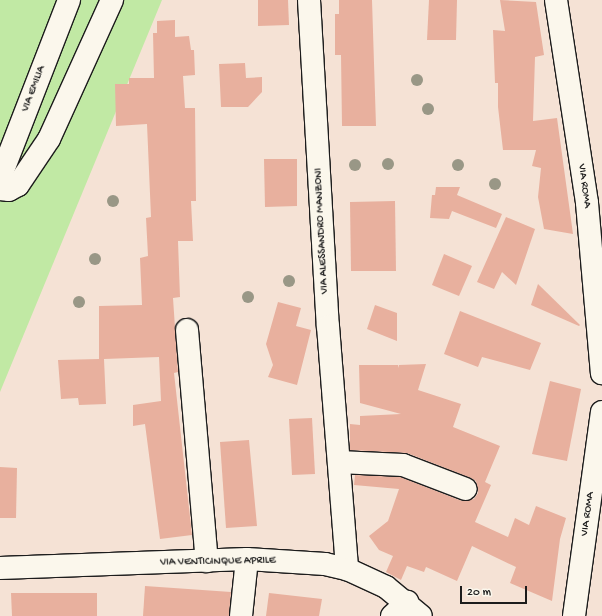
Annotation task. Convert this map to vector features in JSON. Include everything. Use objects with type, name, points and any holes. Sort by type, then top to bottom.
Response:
[{"type":"street","name":"VIA EMILIA","points":[[0,178],[69,0]]},
{"type":"street","points":[[0,189],[9,190],[18,186],[49,139],[112,0]]},
{"type":"street","name":"VIA ALESSANDRO MANZONI","points":[[309,0],[328,326],[347,569]]},
{"type":"street","name":"VIA ROMA","points":[[556,0],[595,204],[602,373]]},
{"type":"street","points":[[187,330],[207,561]]},
{"type":"street","name":"VIA ROMA","points":[[574,616],[602,412]]},
{"type":"street","points":[[339,462],[403,465],[466,489]]},
{"type":"street","points":[[241,616],[247,560]]},
{"type":"street","name":"VIA VENTICINQUE APRILE","points":[[0,568],[247,560],[325,564],[347,569],[386,587],[406,611]]},
{"type":"green space","points":[[0,0],[162,0],[0,392]]},
{"type":"building","points":[[258,0],[288,0],[289,25],[258,26]]},
{"type":"building","points":[[339,0],[372,0],[376,126],[342,126],[341,55],[335,55],[335,14],[339,14]]},
{"type":"building","points":[[429,0],[457,0],[456,40],[427,40]]},
{"type":"building","points":[[500,0],[536,2],[544,55],[535,57],[533,121],[557,118],[573,234],[544,229],[538,197],[541,168],[532,166],[536,150],[503,150],[498,107],[498,83],[495,83],[493,30],[505,31]]},
{"type":"building","points":[[175,20],[175,37],[189,36],[191,50],[194,50],[195,75],[183,76],[185,108],[195,108],[196,201],[191,201],[193,241],[178,241],[180,297],[173,298],[178,372],[174,373],[192,535],[160,539],[145,424],[133,426],[133,405],[161,401],[159,357],[104,359],[106,404],[79,405],[78,398],[61,399],[58,360],[99,359],[99,306],[142,305],[140,258],[148,256],[146,218],[151,217],[147,124],[116,126],[115,84],[129,84],[129,78],[154,78],[153,33],[157,33],[157,21]]},
{"type":"building","points":[[245,63],[246,78],[262,77],[262,92],[248,107],[221,107],[219,64]]},
{"type":"building","points":[[264,159],[297,159],[297,206],[265,207]]},
{"type":"building","points":[[436,187],[460,187],[457,195],[502,214],[496,228],[452,211],[449,219],[430,218],[432,195],[435,195]]},
{"type":"building","points":[[395,201],[396,271],[351,271],[350,202]]},
{"type":"building","points":[[506,217],[535,229],[516,285],[502,272],[494,289],[477,282]]},
{"type":"building","points":[[444,254],[472,266],[459,296],[432,285]]},
{"type":"building","points":[[538,284],[580,325],[579,326],[531,305]]},
{"type":"building","points":[[278,302],[301,308],[296,326],[311,330],[297,385],[268,377],[273,365],[266,344]]},
{"type":"building","points":[[375,305],[397,313],[397,341],[367,329]]},
{"type":"building","points":[[460,311],[541,343],[530,370],[482,357],[478,367],[444,354]]},
{"type":"building","points":[[426,364],[418,390],[461,404],[453,427],[500,446],[485,482],[491,485],[475,522],[508,537],[515,518],[529,525],[536,506],[566,518],[560,539],[552,601],[510,583],[516,567],[472,546],[457,581],[426,567],[424,572],[407,566],[401,580],[386,572],[393,556],[379,550],[369,536],[388,521],[399,489],[354,485],[355,475],[400,477],[462,501],[474,499],[478,493],[476,481],[471,478],[407,453],[350,450],[350,424],[360,425],[360,416],[401,414],[360,403],[359,365],[398,365],[398,368],[399,365]]},
{"type":"building","points":[[550,381],[581,389],[567,461],[532,454]]},
{"type":"building","points":[[312,418],[315,474],[292,475],[289,419]]},
{"type":"building","points":[[249,440],[257,526],[226,528],[220,442]]},
{"type":"building","points":[[0,467],[17,468],[16,518],[0,518]]},
{"type":"building","points":[[145,586],[231,592],[229,616],[143,616]]},
{"type":"building","points":[[11,593],[97,593],[97,616],[12,616]]},
{"type":"building","points":[[269,593],[322,599],[319,616],[266,616]]}]
